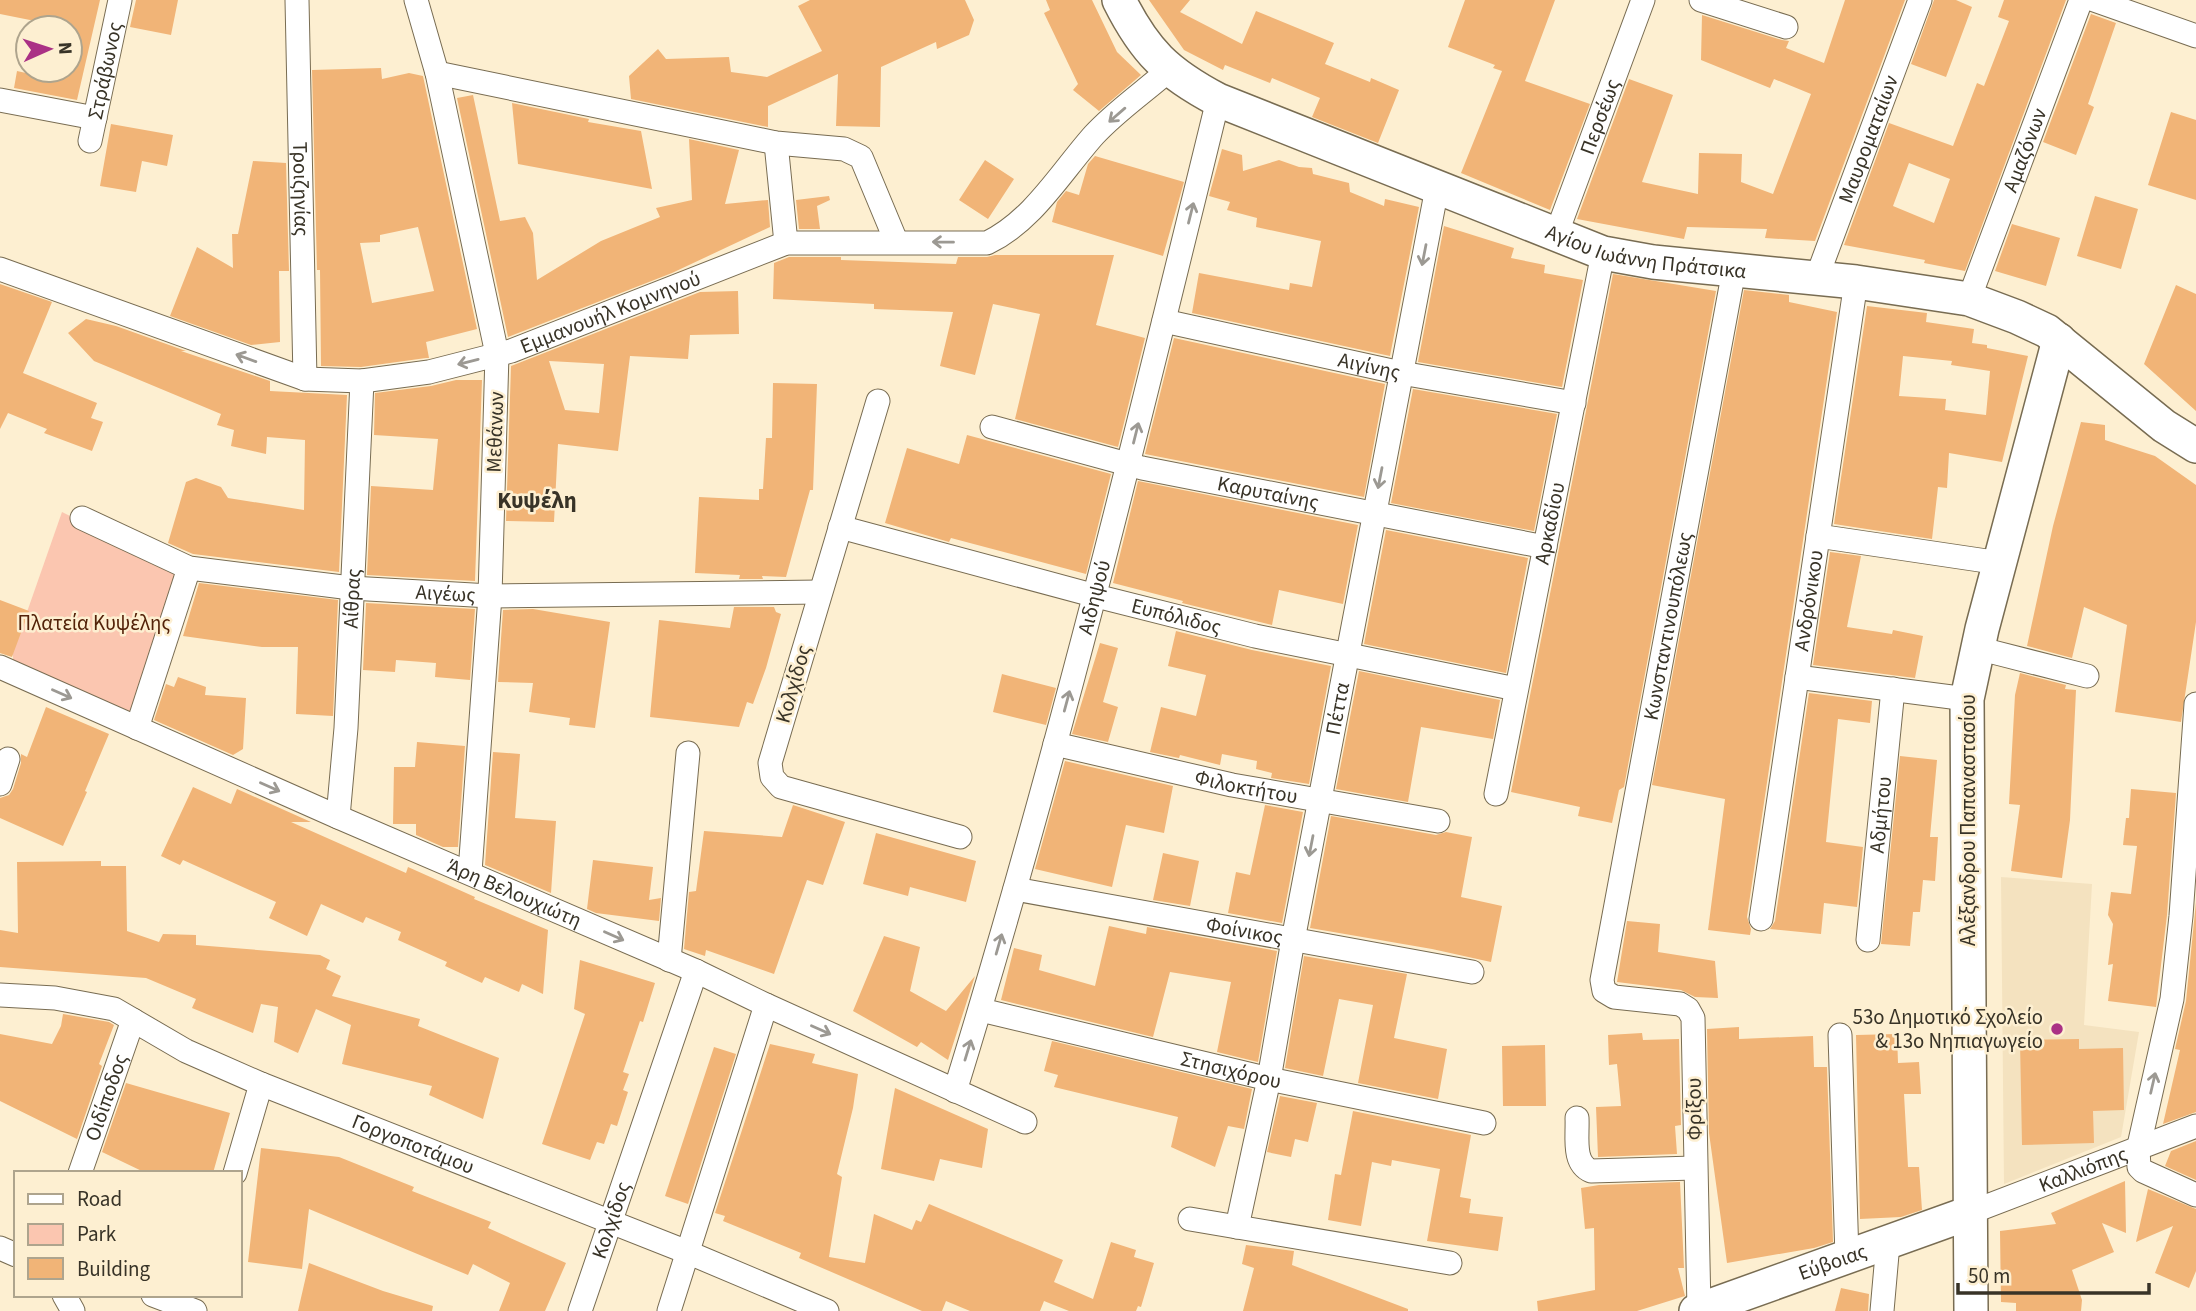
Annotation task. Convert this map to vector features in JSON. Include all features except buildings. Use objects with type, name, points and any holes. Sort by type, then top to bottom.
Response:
[{"type":"main road","name":"Αγίου Ιωάννη Πράτσικα","points":[[1119,0],[1140,38],[1169,71],[1218,100],[1603,253],[1637,260],[1817,277],[1969,299],[2017,317],[2059,340],[2144,410],[2196,446]]},
{"type":"main road","name":"Αλέξανδρου Παπαναστασίου","points":[[1971,1311],[1967,699],[1977,648],[2059,340]]},
{"type":"main road","name":"Εύβοιας","points":[[1697,1310],[1740,1303],[1847,1257],[1969,1213]]},
{"type":"street","name":"Στράβωνος","points":[[90,141],[120,0]]},
{"type":"street","name":"Τροιζηνίας","points":[[297,0],[305,379]]},
{"type":"street","name":"Μεθάνων","points":[[416,0],[437,73],[497,354],[490,596],[470,872]]},
{"type":"street","name":"Περσέως","points":[[1556,235],[1643,0]]},
{"type":"street","points":[[1701,0],[1786,27]]},
{"type":"street","name":"Μαυροματαίων","points":[[1817,277],[1920,0]]},
{"type":"street","name":"Αμαζόνων","points":[[1969,299],[2081,0]]},
{"type":"street","points":[[2094,0],[2196,36]]},
{"type":"street","name":"Εμμανουήλ Κομνηνού","points":[[0,269],[305,379],[362,382],[429,372],[510,351],[786,243],[987,243],[1004,235],[1024,218],[1096,133],[1169,71]]},
{"type":"street","points":[[437,73],[776,143],[844,149],[861,157],[896,242]]},
{"type":"street","points":[[0,100],[95,118]]},
{"type":"street","name":"Αιδηψού","points":[[956,1091],[1096,596],[1218,100]]},
{"type":"street","points":[[776,143],[786,243]]},
{"type":"street","name":"Πέττα","points":[[1237,1227],[1269,1079],[1293,940],[1437,188]]},
{"type":"street","name":"Αρκαδίου","points":[[1496,794],[1603,253]]},
{"type":"street","name":"Κωνσταντινουπόλεως","points":[[1602,980],[1734,270]]},
{"type":"street","name":"Ανδρόνικου","points":[[1761,919],[1856,282]]},
{"type":"street","name":"Αιγίνης","points":[[1164,321],[1401,373],[1574,402]]},
{"type":"street","name":"Αίθρας","points":[[338,817],[345,740],[362,382]]},
{"type":"street","name":"Κολχίδος","points":[[878,401],[770,763],[772,777],[781,787],[960,837]]},
{"type":"street","name":"Καρυταίνης","points":[[992,427],[1128,464],[1545,547]]},
{"type":"street","name":"Αιγέως","points":[[82,518],[189,568],[351,588],[490,596],[820,592]]},
{"type":"street","name":"Ευπόλιδος","points":[[840,527],[1255,636],[1516,689]]},
{"type":"street","points":[[1818,536],[2000,563]]},
{"type":"street","points":[[137,728],[189,568]]},
{"type":"street","points":[[1977,648],[2087,676]]},
{"type":"street","name":"Άρη Βελουχιώτη","points":[[0,667],[338,817],[696,971],[766,1006],[1025,1122]]},
{"type":"street","points":[[1797,677],[1967,699]]},
{"type":"street","name":"Αδμήτου","points":[[1868,940],[1894,689]]},
{"type":"street","points":[[2196,715],[2172,999],[2138,1150],[2139,1167],[2143,1171],[2196,1195]]},
{"type":"street","name":"Φιλοκτήτου","points":[[1055,744],[1232,785],[1438,821]]},
{"type":"street","points":[[669,960],[688,753]]},
{"type":"street","points":[[0,784],[8,759]]},
{"type":"street","name":"Φοίνικος","points":[[1015,890],[1472,972]]},
{"type":"street","name":"Κολχίδος","points":[[580,1311],[696,971]]},
{"type":"street","name":"Φρίξου","points":[[1602,980],[1604,991],[1614,997],[1680,1004],[1688,1009],[1693,1018],[1697,1310]]},
{"type":"street","name":"Γοργοποτάμου","points":[[0,995],[41,997],[114,1009],[186,1051],[261,1084],[687,1252],[827,1311]]},
{"type":"street","points":[[669,1311],[766,1006]]},
{"type":"street","name":"Στησιχόρου","points":[[981,1010],[1269,1079],[1484,1122]]},
{"type":"street","name":"Οιδίποδος","points":[[81,1171],[132,1020]]},
{"type":"street","points":[[1840,1035],[1847,1257]]},
{"type":"street","points":[[236,1171],[261,1084]]},
{"type":"street","points":[[1577,1118],[1579,1161],[1584,1168],[1591,1171],[1694,1168]]},
{"type":"street","name":"Καλλιόπης","points":[[1969,1213],[2196,1126]]},
{"type":"street","points":[[1190,1219],[1450,1263]]},
{"type":"street","points":[[1882,1311],[1888,1243]]},
{"type":"street","points":[[158,1297],[195,1311]]},
{"type":"shaded area","name":"53ο Δημοτικό Σχολείο & 13ο Νηπιαγωγείο","points":[[2001,877],[2092,884],[2084,1025],[2139,1032],[2121,1137],[2004,1184]]},
{"type":"green space","name":"Πλατεία Κυψέλης","points":[[62,512],[180,571],[134,717],[13,663],[13,652]]},
{"type":"place","name":"53ο Δημοτικό Σχολείο & 13ο Νηπιαγωγείο","points":[[2057,1029]]},
{"type":"district","name":"Κυψέλη","points":[[537,500]]}]
